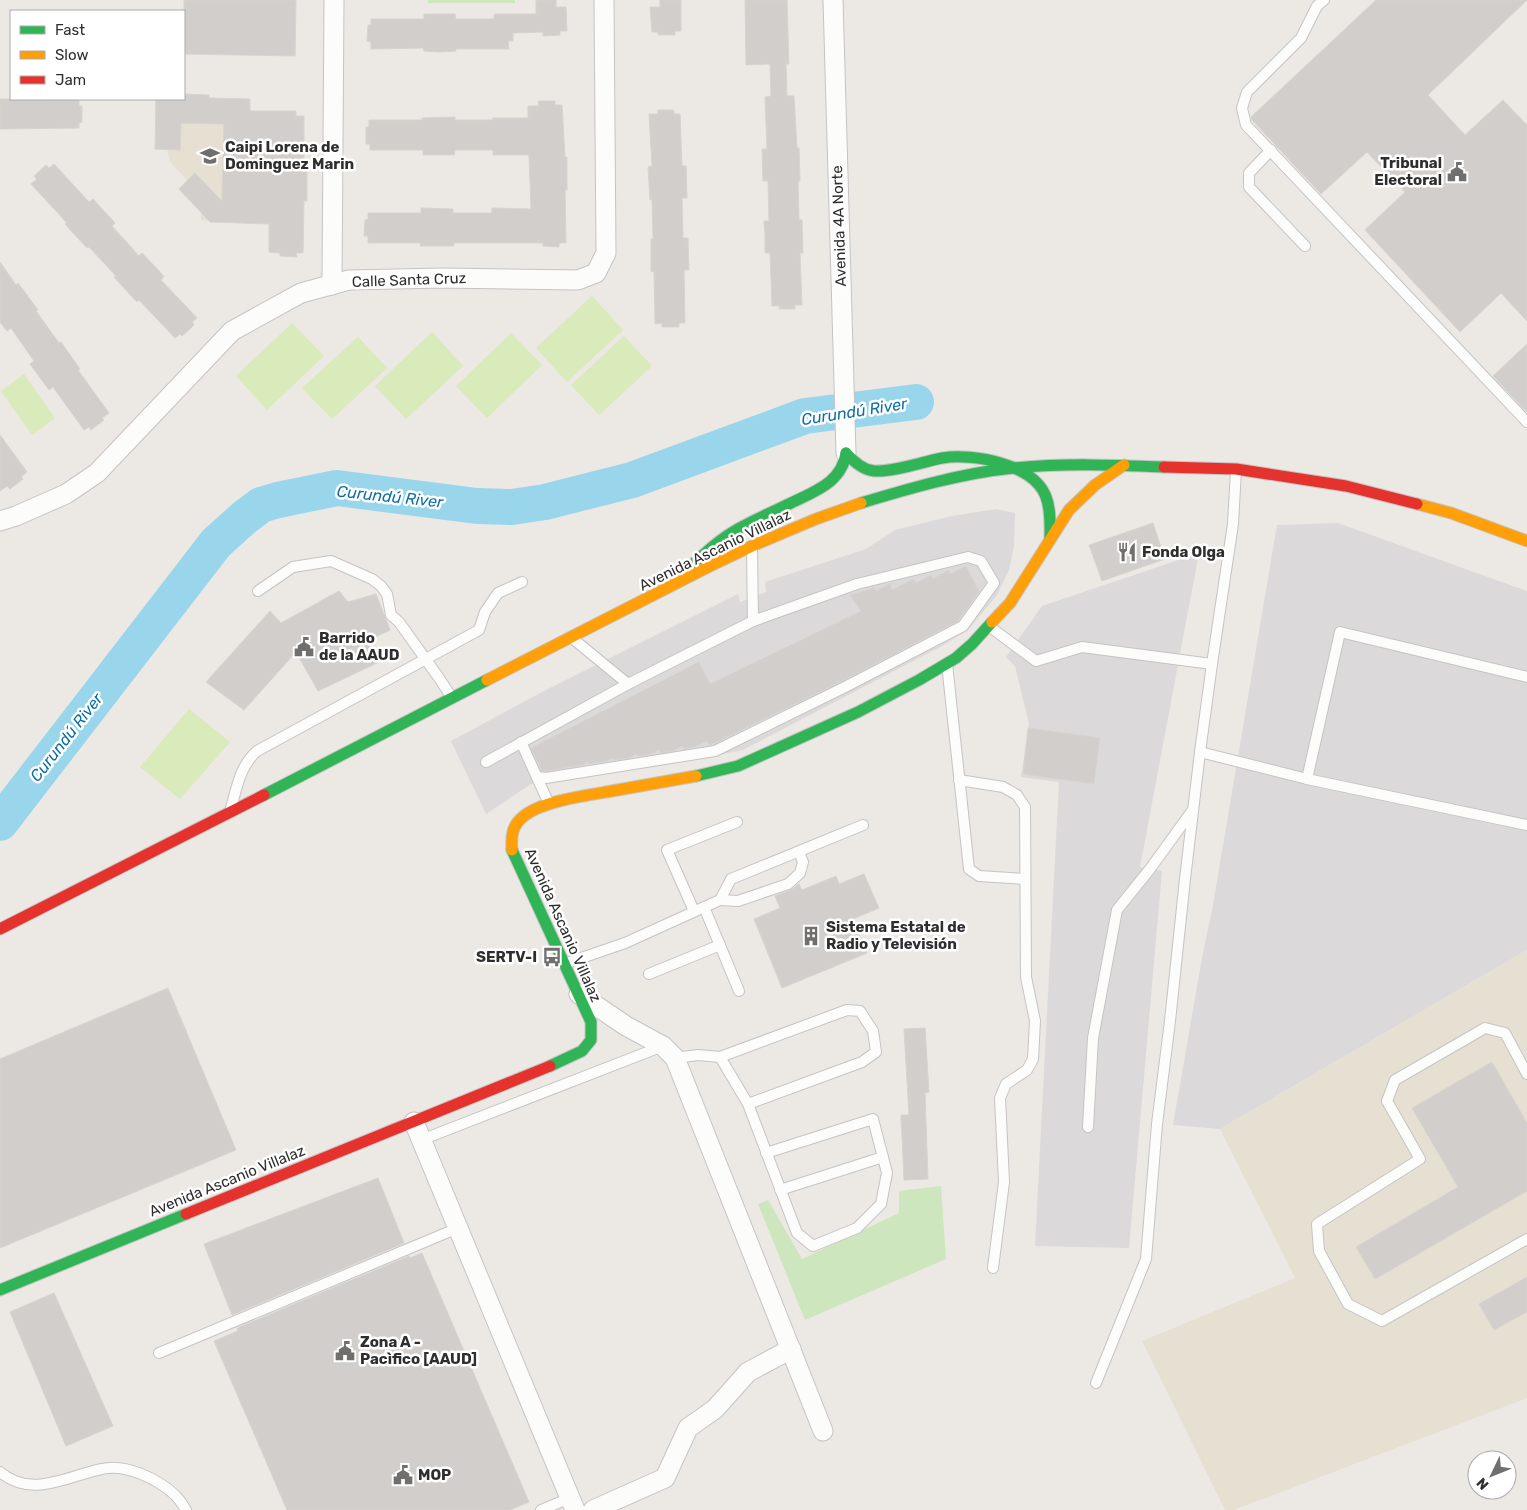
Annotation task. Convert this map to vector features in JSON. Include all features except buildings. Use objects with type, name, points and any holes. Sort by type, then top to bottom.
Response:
[{"type":"main road","points":[[846,447],[858,465],[868,470],[875,471],[944,458],[964,457],[985,459],[1028,474],[1043,490],[1049,510],[1050,539]]},
{"type":"main road","points":[[666,588],[724,537],[754,520],[809,495],[828,484],[841,469],[845,460],[846,447]]},
{"type":"main road","name":"Avenida Ascanio Villalaz","points":[[0,929],[666,588],[752,546],[816,519],[895,493],[968,475],[1014,468],[1064,464],[1236,469],[1346,486],[1451,513],[1527,541]]},
{"type":"main road","name":"Avenida Ascanio Villalaz","points":[[0,1290],[414,1122],[582,1051],[591,1040],[591,1022],[512,851],[511,834],[518,820],[532,810],[592,793],[699,776],[738,766],[858,712],[919,680],[947,663],[990,627],[1010,603],[1069,510],[1095,485],[1124,465]]},
{"type":"street","points":[[332,285],[334,0]]},
{"type":"street","name":"Calle Santa Cruz","points":[[0,521],[66,494],[97,473],[232,331],[301,294],[349,280],[518,278],[578,280],[596,272],[606,253],[604,0]]},
{"type":"street","name":"Avenida 4A Norte","points":[[832,0],[846,447]]},
{"type":"street","points":[[579,994],[669,1052],[823,1431]]},
{"type":"street","points":[[414,1122],[573,1504]]},
{"type":"street","points":[[593,1510],[665,1478],[688,1428],[715,1409],[748,1372],[791,1349]]},
{"type":"lane","points":[[1318,2],[1301,38],[1247,92],[1242,108],[1246,125],[1527,422]]},
{"type":"lane","points":[[1271,150],[1249,173],[1249,186],[1305,246]]},
{"type":"lane","points":[[1096,1383],[1146,1259],[1156,1124],[1170,1021],[1200,752],[1233,524],[1236,469]]},
{"type":"lane","points":[[752,546],[753,622]]},
{"type":"lane","points":[[486,762],[628,684],[753,622],[856,584],[968,557],[981,561],[994,583],[963,626],[715,751],[546,778],[537,777]]},
{"type":"lane","points":[[258,591],[293,567],[331,562],[372,579],[387,594],[391,615],[399,622],[452,699]]},
{"type":"lane","points":[[230,812],[242,772],[248,759],[257,751],[479,630],[485,612],[498,593],[522,582]]},
{"type":"lane","points":[[990,627],[1036,661],[1082,647],[1212,664]]},
{"type":"lane","points":[[1307,779],[1340,632],[1527,677]]},
{"type":"lane","points":[[572,637],[628,684]]},
{"type":"lane","points":[[947,663],[968,869],[979,876],[1025,879]]},
{"type":"lane","points":[[521,742],[549,804]]},
{"type":"lane","points":[[1200,752],[1307,779],[1527,825]]},
{"type":"lane","points":[[959,780],[1003,787],[1017,795],[1025,807],[1026,976],[1035,1021],[1033,1059],[1027,1070],[1006,1084],[1000,1098],[1004,1182],[993,1268]]},
{"type":"lane","points":[[1088,1128],[1093,1038],[1117,910],[1194,809]]},
{"type":"lane","points":[[694,911],[667,850],[737,822]]},
{"type":"lane","points":[[720,900],[731,880],[862,825]]},
{"type":"lane","points":[[564,964],[625,943],[720,900],[738,902],[788,884],[800,874],[803,862],[799,852]]},
{"type":"lane","points":[[704,907],[739,991]]},
{"type":"lane","points":[[649,974],[720,946]]},
{"type":"lane","points":[[421,1140],[669,1052],[720,1057],[847,1010],[860,1011],[873,1031],[876,1052],[862,1062],[748,1104]]},
{"type":"lane","points":[[1527,1074],[1505,1033],[1485,1028],[1396,1080],[1387,1101],[1420,1159],[1317,1224],[1319,1252],[1348,1304],[1382,1321],[1527,1239]]},
{"type":"lane","points":[[720,1057],[748,1104],[766,1153],[780,1190],[797,1233],[813,1246],[858,1228],[881,1204],[887,1173],[873,1119],[766,1153]]},
{"type":"lane","points":[[780,1190],[883,1156]]},
{"type":"lane","points":[[159,1353],[458,1228]]},
{"type":"lane","points":[[0,1472],[24,1484],[46,1485],[104,1468],[129,1469],[158,1482],[176,1496],[186,1510]]},
{"type":"lane","points":[[541,1510],[573,1504]]},
{"type":"shaded area","name":"Caipi Lorena de Dominguez Marin","points":[[185,94],[209,95],[209,100],[227,101],[228,98],[250,99],[249,147],[222,222],[201,220],[201,212],[178,189],[187,180],[170,162],[167,149],[155,149],[156,100],[185,100]]},
{"type":"shaded area","points":[[996,509],[1015,513],[1014,547],[1009,570],[997,595],[967,631],[942,646],[743,750],[654,767],[551,779],[531,784],[486,814],[451,741],[544,691],[738,594],[740,602],[766,592],[765,582],[866,549],[895,530],[952,516]]},
{"type":"shaded area","points":[[1338,523],[1527,591],[1527,950],[1220,1129],[1173,1125],[1213,905],[1277,525]]},
{"type":"shaded area","points":[[1199,553],[1140,867],[1162,871],[1129,1248],[1035,1246],[1059,782],[1021,777],[1029,724],[1015,666],[1006,657],[1042,606]]},
{"type":"shaded area","points":[[1527,950],[1527,1398],[1234,1510],[1225,1510],[1142,1341],[1295,1278],[1220,1129]]},
{"type":"green space","points":[[428,0],[515,0],[515,3],[428,3]]},
{"type":"green space","points":[[592,296],[623,330],[567,382],[536,348]]},
{"type":"green space","points":[[292,323],[324,356],[267,410],[236,376]]},
{"type":"green space","points":[[432,332],[463,366],[406,419],[375,386]]},
{"type":"green space","points":[[511,333],[542,365],[487,418],[456,386]]},
{"type":"green space","points":[[624,336],[652,366],[599,415],[571,385]]},
{"type":"green space","points":[[358,337],[387,368],[332,419],[302,388]]},
{"type":"green space","points":[[24,374],[55,418],[32,435],[1,391]]},
{"type":"green space","points":[[189,709],[230,742],[180,799],[140,767]]},
{"type":"green space","points":[[941,1186],[946,1259],[805,1320],[758,1204],[768,1200],[802,1259],[899,1213],[899,1191]]},
{"type":"waterway","name":"Curundú River","points":[[0,823],[216,543],[261,505],[337,488],[477,506],[512,507],[545,502],[632,480],[805,416],[916,402]]},
{"type":"traffic: fast","points":[[846,453],[862,467],[874,471],[890,470],[942,458],[955,457],[985,459],[1016,469],[1029,476],[1046,497],[1049,512],[1050,539]]},
{"type":"traffic: fast","points":[[690,567],[731,533],[825,485],[839,472],[846,453]]},
{"type":"traffic: fast","points":[[861,503],[956,477],[995,470],[1070,465],[1164,467]]},
{"type":"traffic: fast","points":[[696,776],[738,766],[858,712],[956,658],[992,622]]},
{"type":"traffic: fast","points":[[264,795],[487,680]]},
{"type":"traffic: fast","points":[[512,850],[591,1022],[591,1040],[582,1051],[550,1066]]},
{"type":"traffic: fast","points":[[0,1290],[186,1214]]},
{"type":"traffic: slow","points":[[992,622],[1010,603],[1069,510],[1095,485],[1124,465]]},
{"type":"traffic: slow","points":[[487,680],[752,546],[816,519],[861,503]]},
{"type":"traffic: slow","points":[[1417,504],[1451,513],[1527,541]]},
{"type":"traffic: slow","points":[[512,850],[512,835],[517,823],[524,816],[542,806],[579,797],[696,776]]},
{"type":"traffic: jam","points":[[1164,467],[1236,469],[1346,486],[1417,504]]},
{"type":"traffic: jam","points":[[0,929],[264,795]]},
{"type":"traffic: jam","points":[[186,1214],[550,1066]]},
{"type":"place","name":"Caipi Lorena de Dominguez Marin","points":[[210,156]]},
{"type":"place","name":"Tribunal Electoral","points":[[1457,172]]},
{"type":"place","name":"Fonda Olga","points":[[1127,552]]},
{"type":"place","name":"Barrido de la AAUD","points":[[304,647]]},
{"type":"place","name":"Sistema Estatal de Radio y Televisión","points":[[811,936]]},
{"type":"place","name":"SERTV-I","points":[[552,957]]},
{"type":"place","name":"Zona A - Pacìfico [AAUD]","points":[[345,1351]]},
{"type":"place","name":"MOP","points":[[403,1475]]}]
